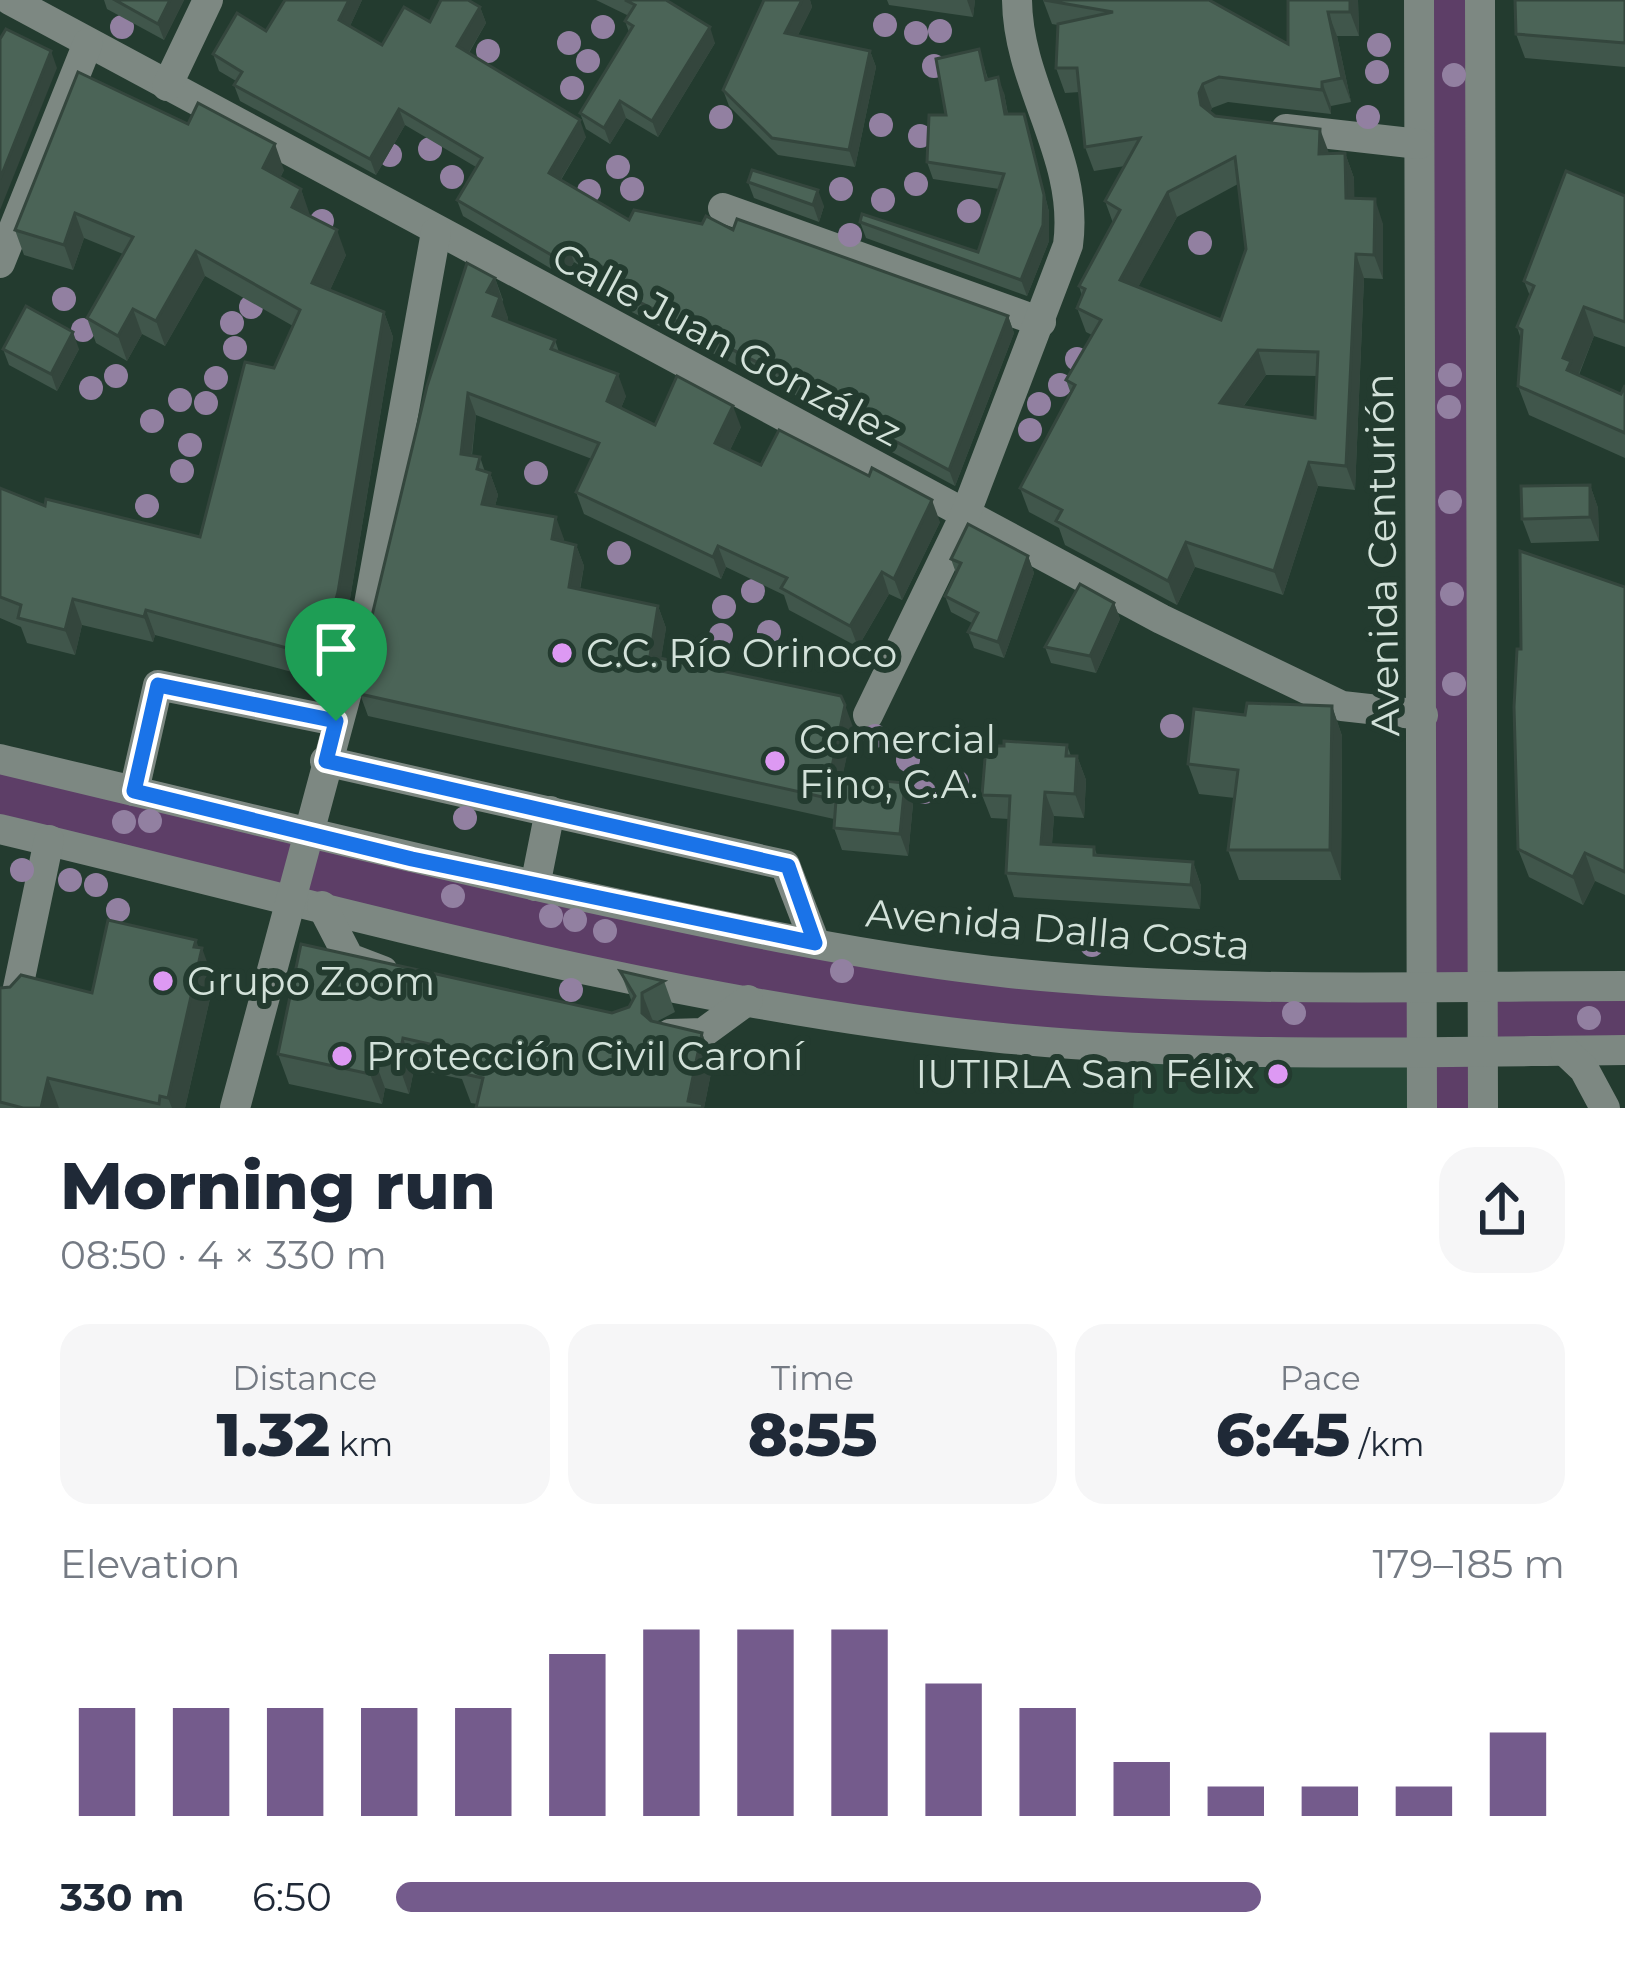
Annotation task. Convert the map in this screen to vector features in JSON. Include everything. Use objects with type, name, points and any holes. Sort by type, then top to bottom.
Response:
[{"type":"street","name":"Calle Juan González","points":[[10,0],[965,515],[1298,688],[1342,706],[1423,715]]},
{"type":"street","points":[[167,86],[208,0]]},
{"type":"street","points":[[868,715],[965,515],[1068,244],[1073,210],[1068,178],[1025,59],[1017,0]]},
{"type":"street","name":"Avenida Centurión","points":[[1419,0],[1422,1108]]},
{"type":"street","points":[[1480,0],[1483,1108]]},
{"type":"street","points":[[0,263],[88,43]]},
{"type":"street","points":[[1247,124],[1419,144]]},
{"type":"street","points":[[723,208],[1041,322]]},
{"type":"street","points":[[235,1108],[370,600],[436,232]]},
{"type":"street","points":[[134,791],[158,685],[336,721]]},
{"type":"street","name":"Avenida Dalla Costa","points":[[0,759],[535,886],[815,943],[1073,979],[1316,991],[1625,986]]},
{"type":"street","points":[[326,761],[788,866],[815,943]]},
{"type":"street","points":[[535,886],[550,811]]},
{"type":"street","points":[[0,829],[748,1000],[910,1027],[1118,1049],[1246,1056],[1625,1050]]},
{"type":"street","points":[[15,1002],[49,840]]},
{"type":"street","points":[[322,906],[349,958],[358,965],[403,975]]},
{"type":"street","points":[[670,1034],[704,1033],[748,1000]]},
{"type":"street","points":[[1565,1051],[1584,1069],[1605,1108]]},
{"type":"shaded area","points":[[1419,0],[1480,0],[1482,987],[1625,986],[1625,1050],[1483,1052],[1483,1108],[1422,1108],[1422,1053],[911,1027],[0,829],[0,759],[881,955],[1422,989]],"holes":[[[1423,989],[1482,989],[1482,1051],[1422,1052]]]},
{"type":"shaded area","name":"IUTIRLA San Félix","points":[[1138,1055],[1419,1055],[1418,1108],[1133,1108]]},
{"type":"building","points":[[115,0],[170,0],[158,24]]},
{"type":"building","points":[[285,0],[349,0],[339,20],[382,45],[404,7],[430,22],[441,0],[468,0],[480,7],[457,46],[580,120],[549,173],[629,220],[634,210],[702,224],[706,216],[733,230],[737,219],[1008,316],[949,470],[869,427],[872,421],[614,289],[620,278],[568,246],[560,260],[457,200],[482,158],[399,109],[370,159],[234,85],[242,72],[213,54],[237,13],[266,31]]},
{"type":"building","points":[[625,0],[666,0],[710,27],[652,121],[620,101],[604,128],[580,113],[633,26],[625,21],[635,5]]},
{"type":"building","points":[[764,0],[802,0],[785,33],[870,51],[849,150],[772,138],[723,90]]},
{"type":"building","points":[[1044,0],[1209,0],[1288,44],[1288,0],[1350,0],[1350,12],[1328,12],[1342,78],[1322,82],[1322,90],[1219,77],[1203,84],[1199,93],[1201,105],[1215,116],[1320,129],[1319,154],[1345,153],[1346,198],[1375,199],[1374,255],[1356,254],[1346,466],[1309,462],[1274,571],[1186,542],[1168,581],[1056,521],[1062,510],[1020,488],[1075,385],[1066,380],[1101,320],[1077,308],[1085,289],[1079,286],[1120,210],[1105,201],[1140,138],[1085,147],[1077,68],[1056,68],[1058,24],[1113,12]],"holes":[[[1235,157],[1246,249],[1221,320],[1120,280],[1168,192]],[[1258,350],[1318,352],[1315,418],[1220,403]]]},
{"type":"building","points":[[1515,0],[1625,0],[1625,43],[1516,34]]},
{"type":"building","points":[[6,29],[51,51],[0,179],[0,39]]},
{"type":"building","points":[[979,49],[986,80],[998,77],[1005,114],[1024,114],[1044,195],[1043,225],[1021,280],[860,222],[862,214],[978,252],[1004,174],[927,162],[929,115],[946,115],[936,59]]},
{"type":"building","points":[[78,72],[188,124],[198,103],[275,144],[263,168],[301,189],[292,207],[337,230],[312,283],[384,312],[338,592],[320,657],[146,610],[144,617],[73,599],[65,630],[18,618],[21,605],[0,597],[0,488],[45,506],[46,499],[200,537],[245,362],[274,368],[300,310],[196,251],[156,321],[133,309],[118,336],[87,318],[133,237],[75,213],[64,245],[15,230]]},
{"type":"building","points":[[752,170],[818,190],[813,205],[748,182]]},
{"type":"building","points":[[1566,171],[1625,196],[1625,322],[1584,307],[1563,358],[1571,361],[1567,370],[1621,394],[1625,385],[1625,433],[1518,386],[1522,330],[1517,327],[1534,286],[1524,281]]},
{"type":"building","points":[[467,263],[495,278],[487,292],[500,297],[493,316],[555,340],[551,349],[618,374],[607,401],[655,425],[677,376],[733,406],[715,443],[761,465],[779,430],[869,476],[872,468],[932,500],[894,579],[882,572],[850,626],[781,588],[787,578],[718,546],[713,557],[576,492],[599,443],[468,393],[461,454],[480,457],[477,469],[490,473],[482,504],[556,517],[552,539],[576,545],[569,587],[658,606],[650,656],[841,696],[845,705],[830,776],[905,783],[900,834],[834,828],[836,800],[360,694],[365,672],[359,670],[427,386]]},
{"type":"building","points":[[26,306],[73,332],[51,374],[3,349]]},
{"type":"building","points":[[1590,485],[1590,517],[1522,519],[1521,486]]},
{"type":"building","points":[[968,524],[1028,556],[998,642],[968,632],[978,613],[945,596],[961,563],[951,559]]},
{"type":"building","points":[[1520,551],[1625,587],[1625,872],[1585,853],[1573,877],[1518,849],[1514,707],[1517,649],[1521,649]]},
{"type":"building","points":[[1080,584],[1114,603],[1090,656],[1045,647]]},
{"type":"building","points":[[1247,703],[1332,706],[1330,850],[1228,850],[1238,770],[1188,764],[1194,709],[1245,715]]},
{"type":"building","points":[[1004,741],[1067,745],[1066,756],[1077,756],[1075,794],[1045,792],[1041,844],[1094,847],[1094,855],[1193,862],[1191,885],[1006,873],[1010,796],[982,795],[986,746],[1004,746]]},
{"type":"building","points":[[108,920],[196,940],[194,947],[202,948],[168,1098],[160,1096],[159,1104],[48,1078],[41,1108],[0,1102],[0,988],[10,987],[21,975],[92,993]]},
{"type":"building","points":[[301,944],[612,1013],[629,1007],[635,996],[620,971],[664,981],[642,993],[642,1013],[651,1021],[702,1033],[688,1101],[703,1104],[702,1108],[476,1108],[483,1078],[460,1073],[465,1052],[403,1038],[398,1063],[374,1058],[370,1074],[278,1054]]},
{"type":"place","name":"C.C. Río Orinoco","points":[[562,653]]},
{"type":"place","name":"Comercial Fino, C.A.","points":[[775,761]]},
{"type":"place","name":"Grupo Zoom","points":[[163,981]]},
{"type":"place","name":"Protección Civil Caroní","points":[[342,1056]]},
{"type":"place","name":"IUTIRLA San Félix","points":[[1278,1074]]},
{"type":"route","points":[[158,685],[336,721],[326,761],[788,866],[815,943],[412,859],[134,791],[158,685]]}]
